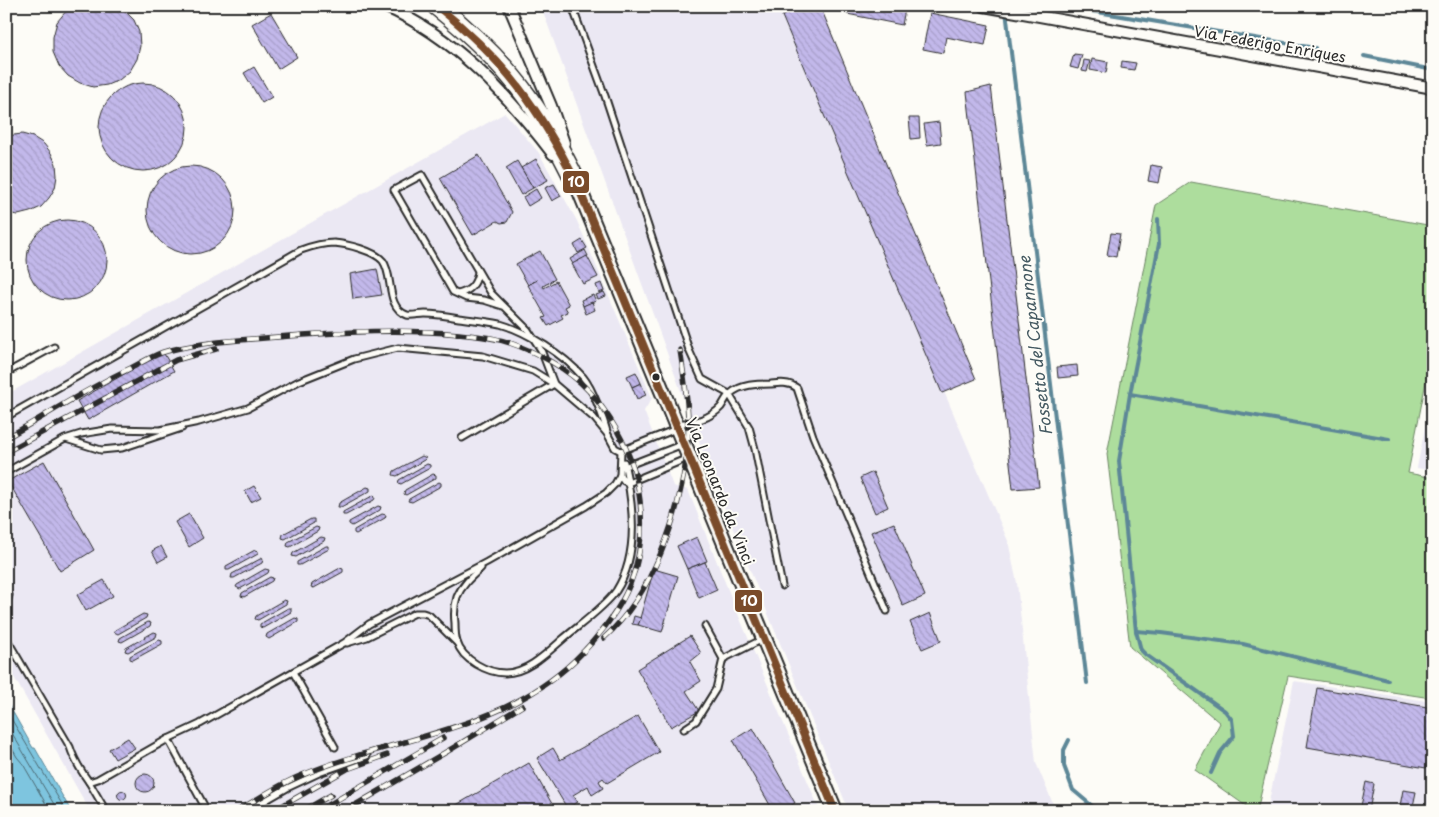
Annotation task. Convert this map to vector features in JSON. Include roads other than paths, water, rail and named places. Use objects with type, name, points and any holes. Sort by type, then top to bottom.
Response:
[{"type":"highway","points":[[437,6],[490,53],[527,97],[555,141],[577,184]]},
{"type":"main road","name":"Via Leonardo da Vinci","points":[[577,184],[835,811]]},
{"type":"street","name":"Via Leonardo da Vinci","points":[[384,6],[440,39],[479,70],[524,116],[577,184]]},
{"type":"street","name":"Via Leonardo da Vinci","points":[[509,6],[554,113],[577,184]]},
{"type":"street","name":"Via Federigo Enriques","points":[[984,6],[1032,12],[1433,88]]},
{"type":"lane","points":[[572,6],[605,96],[689,350],[702,379],[729,394],[749,427],[782,586]]},
{"type":"lane","points":[[503,306],[484,300],[466,298],[453,292],[394,190],[422,175],[491,293],[528,330],[541,350],[554,384]]},
{"type":"lane","points":[[6,417],[301,250],[314,245],[336,243],[371,252],[383,261],[388,272],[394,300],[398,309],[407,315],[427,314],[500,324],[534,339],[562,358],[584,378],[603,416],[608,435]]},
{"type":"lane","points":[[457,294],[466,292],[473,286],[478,272]]},
{"type":"lane","points":[[6,374],[54,347]]},
{"type":"lane","points":[[66,439],[101,450],[122,448],[248,408],[299,381],[354,359],[398,348],[483,356],[533,371],[554,384],[594,418],[608,435],[615,448],[622,452]]},
{"type":"lane","points":[[462,438],[554,384]]},
{"type":"lane","points":[[622,452],[677,426],[707,416],[720,407],[729,394],[749,384],[791,384],[797,388],[813,436],[887,611]]},
{"type":"lane","points":[[6,472],[66,439],[81,434],[112,429],[160,430],[199,422]]},
{"type":"lane","points":[[89,782],[98,779],[168,739],[200,724],[344,643],[368,624],[487,562],[593,501],[611,488],[623,467],[684,444]]},
{"type":"lane","points":[[344,643],[367,637],[415,613],[423,613],[429,615],[472,661],[480,667],[493,672],[507,673],[536,662],[610,598],[616,591],[625,571],[630,549],[632,524],[628,483],[623,467],[622,452]]},
{"type":"lane","points":[[628,483],[689,458]]},
{"type":"lane","points":[[620,475],[628,483]]},
{"type":"lane","points":[[457,643],[454,610],[456,599],[468,580],[487,562]]},
{"type":"lane","points":[[6,606],[9,595]]},
{"type":"lane","points":[[684,729],[696,721],[716,688],[722,658],[705,626]]},
{"type":"lane","points":[[6,630],[8,642],[106,811]]},
{"type":"lane","points":[[722,658],[764,639]]},
{"type":"lane","points":[[293,672],[335,747]]},
{"type":"lane","points":[[168,739],[207,811]]},
{"type":"lane","points":[[247,811],[286,788],[367,756]]},
{"type":"water","points":[[6,700],[33,748],[35,748],[71,811],[6,811]]},
{"type":"waterway","points":[[1061,6],[1315,48]]},
{"type":"waterway","name":"Fossetto del Capannone","points":[[1006,11],[1087,683]]},
{"type":"waterway","points":[[1364,56],[1433,70]]},
{"type":"waterway","points":[[1158,219],[1159,244],[1119,461],[1136,631],[1141,650],[1225,711],[1232,720],[1234,736],[1220,753],[1211,773]]},
{"type":"waterway","points":[[1130,394],[1389,439]]},
{"type":"waterway","points":[[1136,631],[1243,644],[1388,680]]},
{"type":"waterway","points":[[1069,740],[1064,750],[1064,766],[1073,790],[1098,811]]},
{"type":"railway","points":[[6,438],[99,384],[162,352],[218,342],[362,332],[440,332],[498,339],[510,343],[531,351],[562,368],[580,382],[610,419],[625,447],[636,477],[641,514],[641,538],[637,561],[621,603],[608,623],[574,661],[544,685],[512,704],[478,719],[443,731],[335,763],[300,776],[237,811]]},
{"type":"railway","points":[[6,452],[176,360],[216,349]]},
{"type":"railway","points":[[604,638],[637,600],[650,577],[661,553],[678,503],[688,440],[687,401],[680,350]]},
{"type":"railway","points":[[345,811],[522,706]]},
{"type":"railway","points":[[318,811],[443,738]]},
{"type":"railway","points":[[273,811],[347,769],[387,755]]},
{"type":"railway","points":[[303,811],[331,795]]}]
